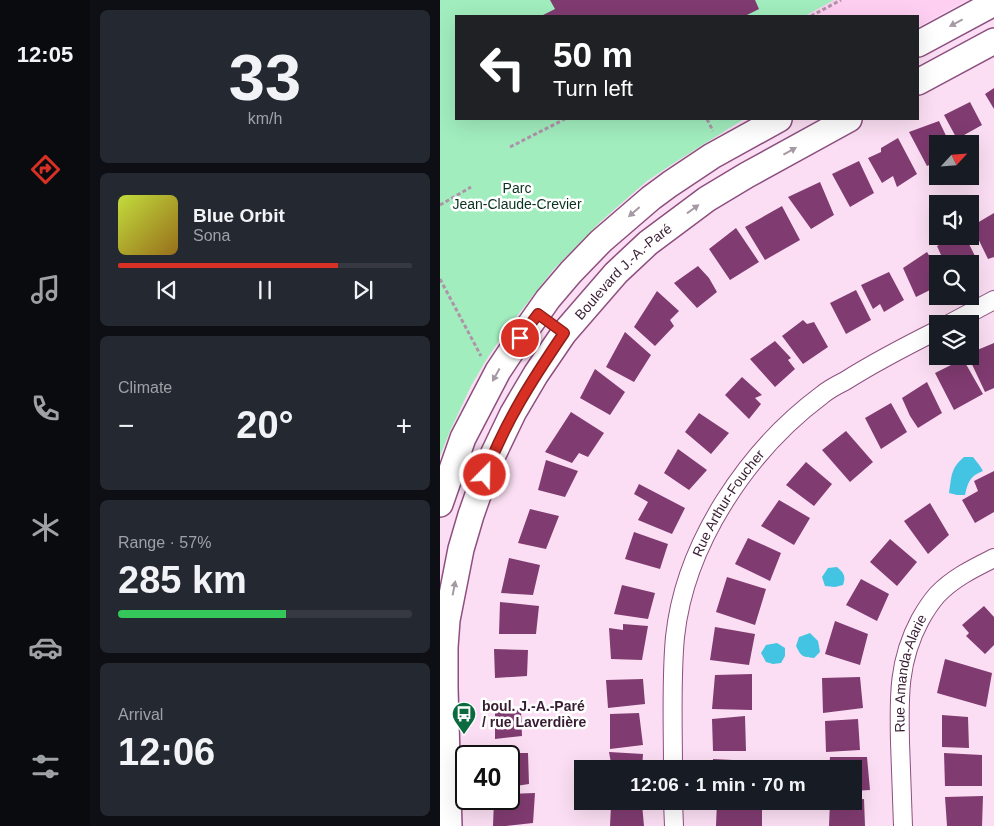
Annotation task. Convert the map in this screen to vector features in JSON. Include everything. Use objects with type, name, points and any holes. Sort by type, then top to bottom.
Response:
[{"type":"street","points":[[919,43],[994,3]]},
{"type":"street","points":[[919,81],[994,41]]},
{"type":"street","points":[[440,504],[463,438],[498,371],[548,299],[571,272],[601,241],[651,198],[712,156],[777,120]]},
{"type":"street","name":"Boulevard J.-A.-Paré","points":[[449,826],[442,688],[447,620],[461,549],[474,506],[490,461],[513,413],[536,374],[564,333],[616,273],[648,243],[707,199],[847,120]]},
{"type":"street","points":[[966,315],[994,300]]},
{"type":"street","points":[[538,314],[564,333]]},
{"type":"street","name":"Rue Arthur-Foucher","points":[[673,760],[675,637],[689,575],[709,526],[734,486],[759,454],[804,408],[824,393],[862,370],[929,335]]},
{"type":"street","name":"Rue Amanda-Alarie","points":[[903,826],[899,698],[907,650],[921,618],[936,596],[958,578],[994,558]]},
{"type":"street","points":[[673,810],[674,826]]},
{"type":"path","points":[[814,15],[841,0]]},
{"type":"path","points":[[510,147],[562,120]]},
{"type":"path","points":[[708,120],[714,131]]},
{"type":"path","points":[[440,205],[471,186]]},
{"type":"path","points":[[440,279],[485,362]]},
{"type":"shaded area","points":[[834,0],[967,0],[919,26],[919,15],[807,15]]},
{"type":"green space","name":"Parc Jean-Claude-Crevier","points":[[440,0],[834,0],[807,15],[455,15],[455,120],[742,120],[647,181],[600,222],[553,270],[506,330],[485,362],[471,386],[440,456]]},
{"type":"water","points":[[964,457],[973,457],[983,471],[970,480],[965,495],[949,493],[954,469]]},
{"type":"water","points":[[837,567],[844,575],[843,585],[835,587],[825,586],[822,577],[828,568]]},
{"type":"water","points":[[810,633],[818,641],[820,652],[814,658],[802,655],[796,646],[799,637]]},
{"type":"water","points":[[777,643],[785,648],[785,656],[781,663],[773,664],[766,662],[761,653],[766,645]]},
{"type":"building","points":[[550,0],[755,0],[759,9],[747,15],[543,15],[555,9]]},
{"type":"building","points":[[994,88],[994,109],[985,94]]},
{"type":"building","points":[[970,102],[982,125],[964,135],[955,135],[944,115]]},
{"type":"building","points":[[939,121],[946,135],[929,135],[929,165],[927,166],[909,132]]},
{"type":"building","points":[[898,138],[917,174],[897,187],[893,176],[882,183],[868,158],[881,152],[881,148]]},
{"type":"building","points":[[859,161],[874,193],[850,207],[832,174]]},
{"type":"building","points":[[820,182],[834,215],[811,229],[788,197]]},
{"type":"building","points":[[782,206],[800,240],[765,260],[745,227]]},
{"type":"building","points":[[994,213],[994,257],[988,259],[979,240],[979,222]]},
{"type":"building","points":[[736,228],[759,262],[730,280],[709,249]]},
{"type":"building","points":[[970,245],[974,255],[941,255],[937,246]]},
{"type":"building","points":[[927,252],[929,255],[929,290],[916,297],[903,268]]},
{"type":"building","points":[[698,266],[709,278],[717,292],[697,308],[674,283]]},
{"type":"building","points":[[889,272],[904,300],[884,312],[880,304],[873,309],[861,285]]},
{"type":"building","points":[[856,290],[871,320],[846,334],[830,303]]},
{"type":"building","points":[[657,291],[679,311],[670,320],[674,326],[655,346],[634,327]]},
{"type":"building","points":[[803,320],[807,324],[814,322],[828,347],[803,364],[782,336]]},
{"type":"building","points":[[625,332],[651,355],[634,382],[606,367]]},
{"type":"building","points":[[775,341],[791,358],[788,360],[795,369],[775,387],[750,359]]},
{"type":"building","points":[[994,343],[994,388],[985,392],[972,365],[979,365],[979,349]]},
{"type":"building","points":[[951,365],[966,365],[983,394],[954,410],[935,373]]},
{"type":"building","points":[[595,369],[625,392],[610,415],[580,398]]},
{"type":"building","points":[[742,377],[762,395],[755,398],[761,404],[749,419],[725,395]]},
{"type":"building","points":[[927,382],[942,413],[918,428],[902,398]]},
{"type":"building","points":[[891,403],[907,432],[881,449],[865,418]]},
{"type":"building","points":[[571,412],[604,433],[588,457],[579,453],[572,463],[545,452]]},
{"type":"building","points":[[699,413],[729,433],[711,454],[685,432]]},
{"type":"building","points":[[846,431],[873,462],[850,482],[822,450]]},
{"type":"building","points":[[678,449],[707,470],[689,490],[664,473]]},
{"type":"building","points":[[546,460],[578,471],[565,497],[538,490]]},
{"type":"building","points":[[806,462],[832,484],[814,506],[786,485]]},
{"type":"building","points":[[994,471],[994,512],[975,523],[962,500],[978,491],[974,481]]},
{"type":"building","points":[[639,484],[685,508],[672,534],[638,520],[648,502],[634,494]]},
{"type":"building","points":[[779,500],[810,518],[794,545],[761,526]]},
{"type":"building","points":[[930,503],[949,535],[928,554],[904,521]]},
{"type":"building","points":[[530,509],[559,516],[546,549],[518,543]]},
{"type":"building","points":[[634,532],[668,544],[660,569],[625,559]]},
{"type":"building","points":[[748,538],[781,553],[770,581],[735,564]]},
{"type":"building","points":[[890,539],[917,562],[897,586],[870,562]]},
{"type":"building","points":[[509,558],[540,565],[533,595],[501,593]]},
{"type":"building","points":[[727,577],[766,589],[755,625],[716,612]]},
{"type":"building","points":[[861,579],[889,594],[877,621],[846,605]]},
{"type":"building","points":[[622,585],[655,593],[648,619],[614,614]]},
{"type":"building","points":[[500,602],[539,606],[536,634],[499,634]]},
{"type":"building","points":[[984,606],[994,617],[994,645],[985,654],[966,636],[969,633],[962,625]]},
{"type":"building","points":[[835,621],[868,634],[860,665],[825,654]]},
{"type":"building","points":[[623,624],[648,626],[642,660],[611,659],[609,628],[623,630]]},
{"type":"building","points":[[715,627],[755,634],[749,665],[710,660]]},
{"type":"building","points":[[494,649],[528,650],[527,676],[495,678]]},
{"type":"building","points":[[945,659],[992,673],[986,707],[937,693]]},
{"type":"building","points":[[752,674],[752,710],[712,709],[715,675]]},
{"type":"building","points":[[860,677],[863,708],[823,713],[822,678]]},
{"type":"building","points":[[643,679],[645,704],[608,708],[606,680]]},
{"type":"building","points":[[495,707],[521,710],[522,736],[495,739]]},
{"type":"building","points":[[639,713],[643,745],[610,749],[610,714]]},
{"type":"building","points":[[942,715],[968,717],[969,748],[942,747]]},
{"type":"building","points":[[745,716],[746,751],[713,751],[712,719]]},
{"type":"building","points":[[858,719],[860,750],[826,752],[825,721]]},
{"type":"building","points":[[609,752],[643,754],[643,760],[610,760]]},
{"type":"building","points":[[520,753],[528,753],[529,784],[520,785]]},
{"type":"building","points":[[944,753],[982,755],[982,786],[945,786]]},
{"type":"building","points":[[830,757],[867,757],[870,790],[862,790],[862,760],[830,760]]},
{"type":"building","points":[[535,793],[533,823],[493,826],[494,810],[520,810],[520,794]]},
{"type":"building","points":[[983,796],[982,826],[947,826],[945,797]]},
{"type":"building","points":[[862,799],[864,799],[865,826],[829,826],[830,810],[862,810]]},
{"type":"building","points":[[611,810],[643,810],[644,826],[610,826]]},
{"type":"building","points":[[717,810],[762,810],[762,826],[716,826]]},
{"type":"place","name":"boul. J.-A.-Paré / rue Laverdière","points":[[464,735]]},
{"type":"route","points":[[485,475],[513,413],[536,374],[564,333],[538,314],[520,338]]}]
